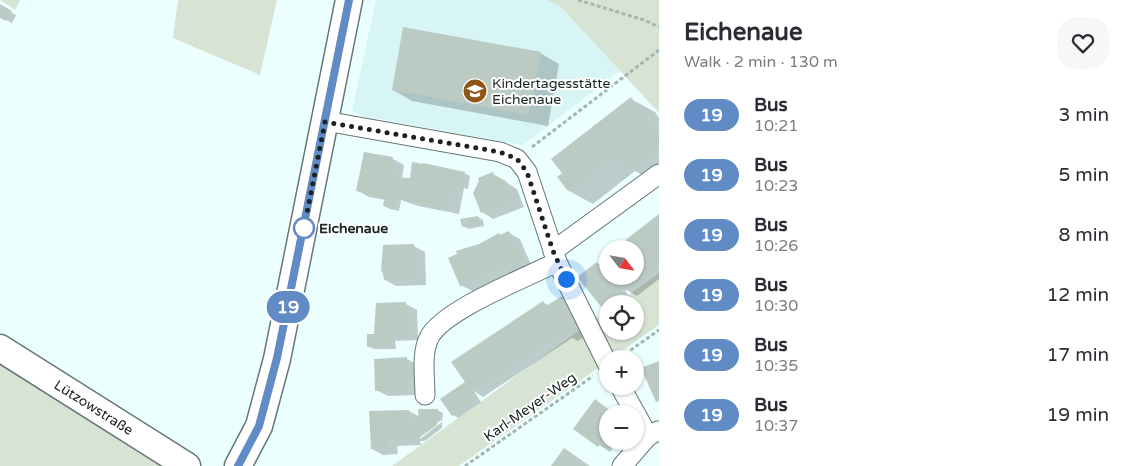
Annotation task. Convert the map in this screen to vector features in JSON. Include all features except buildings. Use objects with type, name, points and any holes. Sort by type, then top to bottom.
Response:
[{"type":"street","points":[[238,466],[259,426],[270,386],[349,0]]},
{"type":"street","points":[[325,122],[500,152],[517,159],[527,172],[555,257],[599,357]]},
{"type":"street","points":[[425,395],[425,357],[429,338],[440,322],[555,257],[659,174]]},
{"type":"street","name":"Lützowstraße","points":[[0,348],[188,466]]},
{"type":"street","points":[[622,466],[654,433],[627,395]]},
{"type":"path","points":[[578,0],[644,20],[659,27]]},
{"type":"path","points":[[517,159],[659,50]]},
{"type":"path","points":[[631,350],[659,330]]},
{"type":"path","name":"Karl-Meyer-Weg","points":[[464,466],[599,372]]},
{"type":"shaded area","name":"Kindertagesstätte Eichenaue","points":[[376,0],[546,0],[560,6],[620,71],[523,145],[363,116],[352,111]]},
{"type":"green space","points":[[0,0],[20,0],[15,10]]},
{"type":"green space","points":[[178,0],[277,0],[260,75],[173,38]]},
{"type":"green space","points":[[546,0],[659,0],[659,113],[560,6]]},
{"type":"green space","points":[[659,273],[659,325],[644,336],[644,295],[628,295]]},
{"type":"green space","points":[[599,316],[599,340],[638,340],[624,350],[599,350],[599,367],[459,466],[392,466]]},
{"type":"green space","points":[[0,363],[166,466],[0,466]]},
{"type":"bus line","name":"19","points":[[238,466],[259,426],[277,358],[349,0]]},
{"type":"place","name":"Kindertagesstätte Eichenaue","points":[[475,91]]},
{"type":"place","name":"Eichenaue","points":[[304,228]]},
{"type":"route","points":[[304,228],[325,122],[500,152],[517,159],[527,172],[557,262],[566,279]]}]
